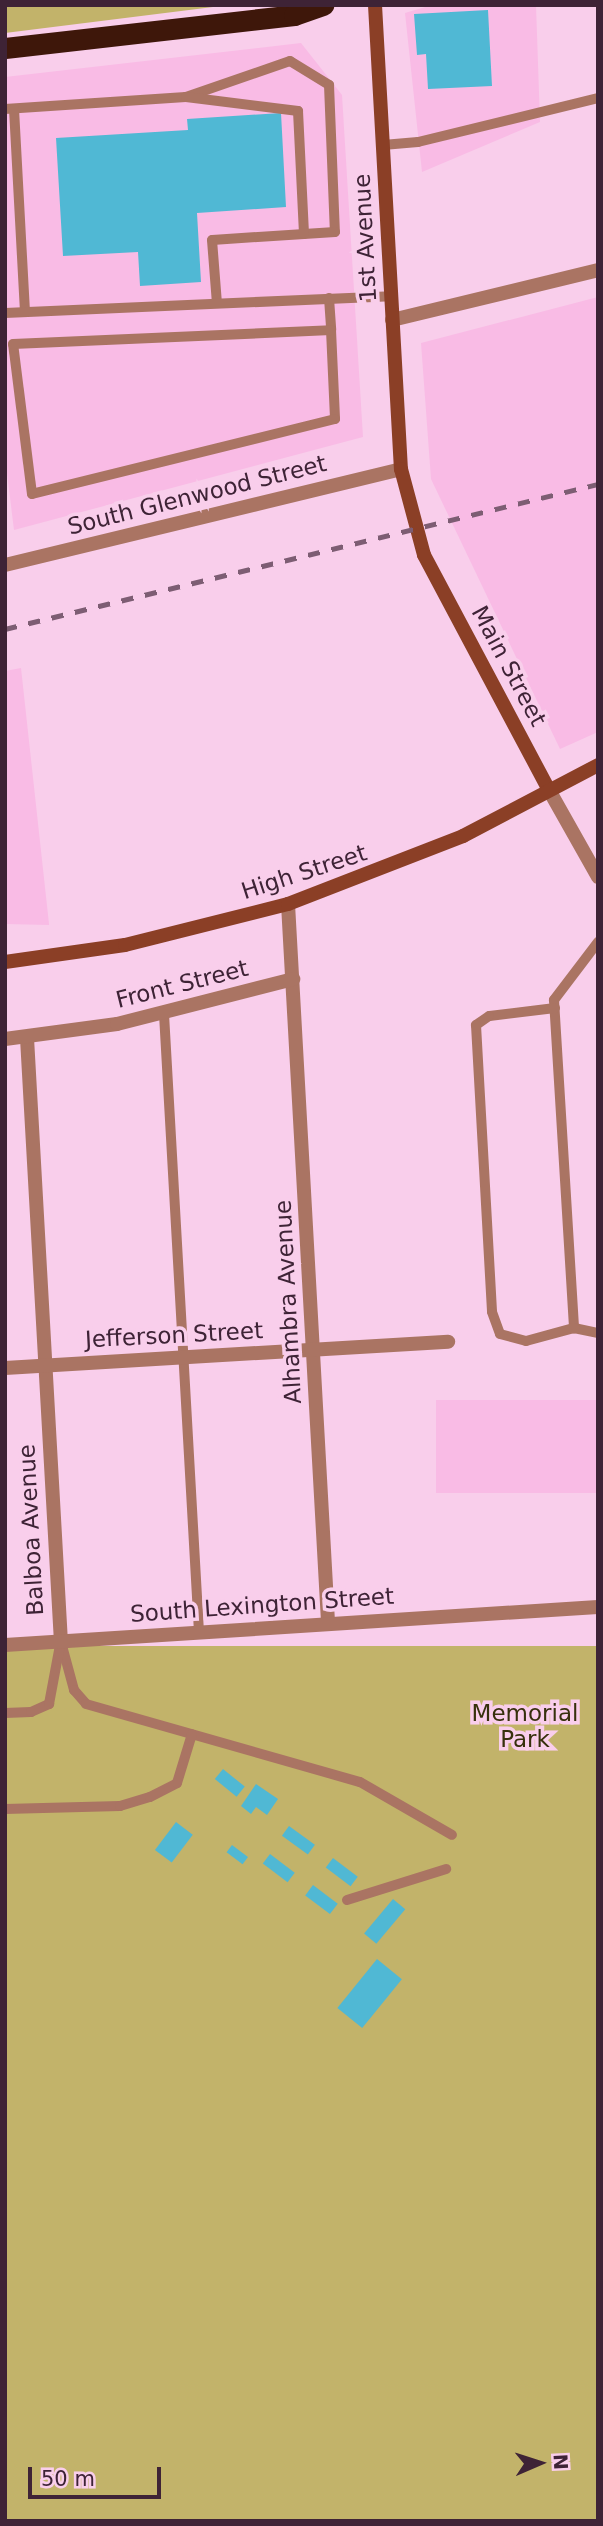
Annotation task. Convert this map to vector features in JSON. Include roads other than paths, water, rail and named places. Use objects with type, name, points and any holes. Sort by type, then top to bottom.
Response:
[{"type":"highway","points":[[5,48],[293,15],[323,5]]},
{"type":"main road","name":"1st Avenue","points":[[375,5],[401,469]]},
{"type":"main road","name":"Main Street","points":[[401,469],[424,555],[549,790]]},
{"type":"main road","name":"High Street","points":[[5,962],[125,945],[288,904],[463,836],[598,765]]},
{"type":"street","points":[[392,320],[598,270]]},
{"type":"street","name":"South Glenwood Street","points":[[5,565],[401,469]]},
{"type":"street","name":"Main Street","points":[[549,790],[598,877]]},
{"type":"street","points":[[288,904],[293,979]]},
{"type":"street","name":"Front Street","points":[[5,1039],[27,1038],[164,1014],[293,979]]},
{"type":"street","name":"Alhambra Avenue","points":[[293,979],[328,1622]]},
{"type":"street","name":"Balboa Avenue","points":[[27,1038],[61,1642]]},
{"type":"street","name":"Jefferson Street","points":[[5,1368],[448,1342]]},
{"type":"street","name":"South Lexington Street","points":[[5,1645],[598,1606]]},
{"type":"lane","points":[[186,97],[290,61],[329,85],[335,232],[212,240],[217,303]]},
{"type":"lane","points":[[25,312],[9,109],[186,97],[298,111],[303,234]]},
{"type":"lane","points":[[383,145],[418,142],[598,98]]},
{"type":"lane","points":[[5,313],[391,296]]},
{"type":"lane","points":[[329,298],[331,330],[335,419],[32,494],[13,344],[331,330]]},
{"type":"lane","points":[[574,1328],[554,1000],[598,942]]},
{"type":"lane","points":[[555,1009],[489,1016],[476,1026],[491,1298],[500,1334],[526,1341],[574,1328],[598,1333]]},
{"type":"lane","points":[[164,1014],[199,1632]]},
{"type":"lane","points":[[5,1713],[31,1712],[49,1704],[61,1642]]},
{"type":"lane","points":[[61,1642],[78,1699],[360,1782],[452,1835]]},
{"type":"lane","points":[[5,1809],[120,1806],[150,1797],[177,1783],[192,1734]]},
{"type":"lane","points":[[347,1900],[446,1868]]},
{"type":"railway","points":[[5,629],[598,484]]},
{"type":"park label","name":"Memorial Park","points":[[525,1726]]}]
